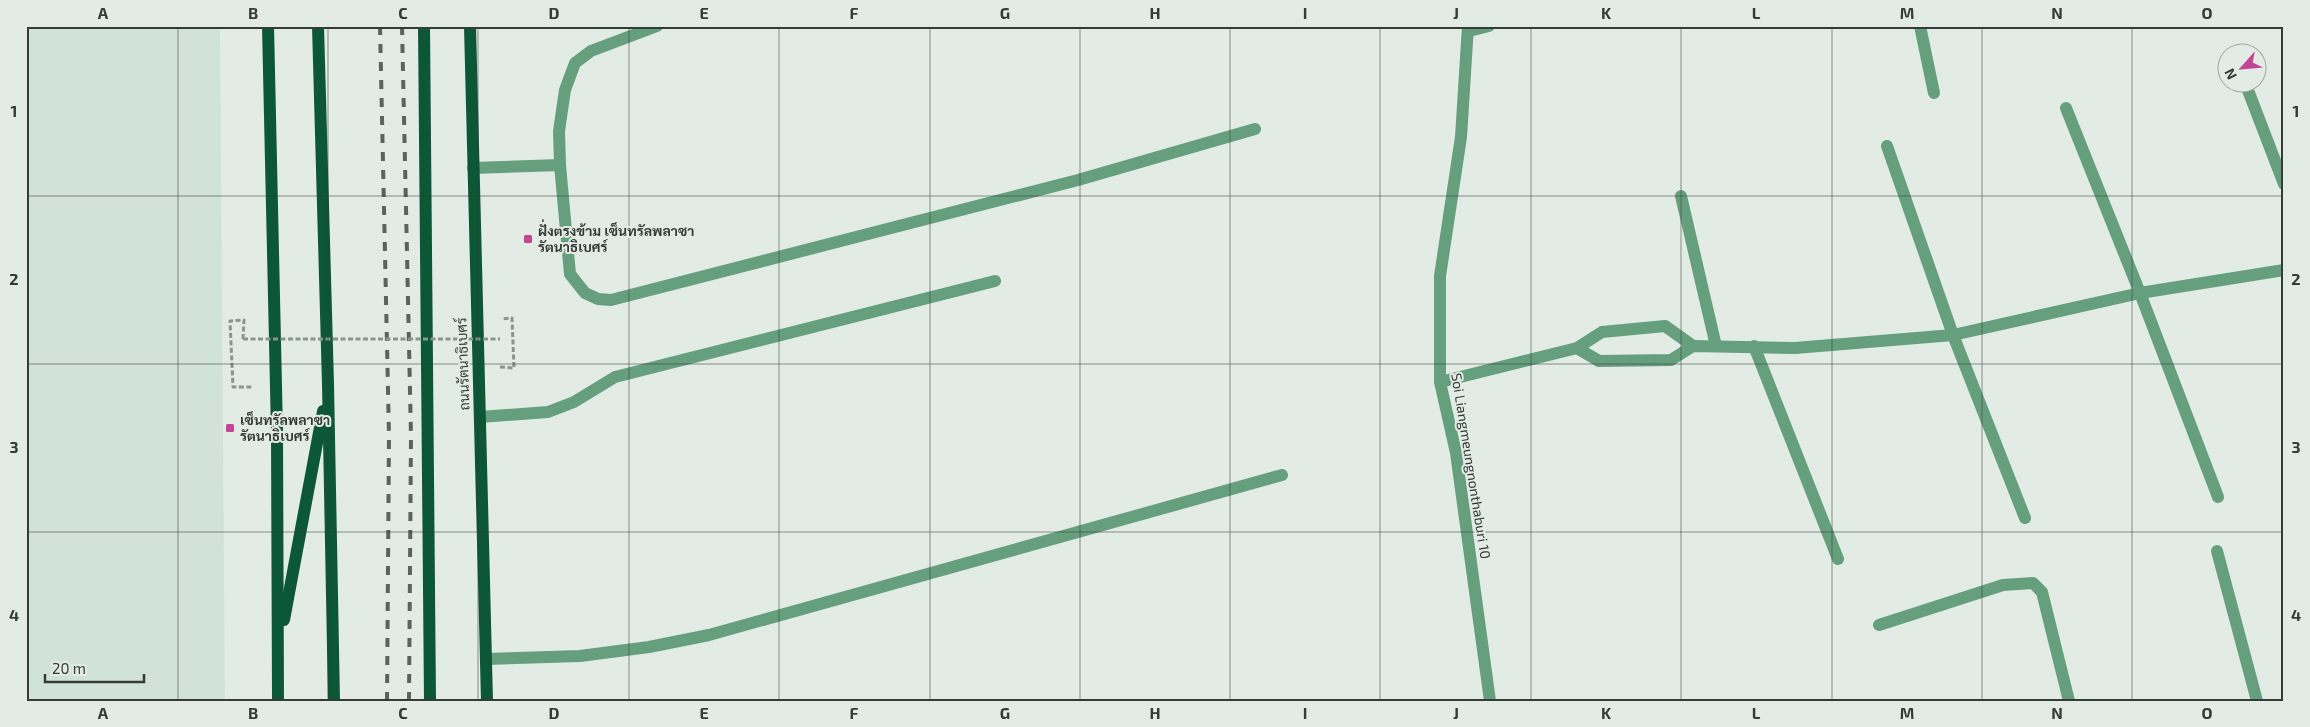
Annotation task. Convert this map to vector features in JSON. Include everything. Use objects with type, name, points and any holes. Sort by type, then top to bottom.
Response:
[{"type":"main road","points":[[268,26],[276,422],[278,701]]},
{"type":"main road","points":[[318,26],[328,384],[334,701]]},
{"type":"main road","points":[[424,26],[430,701]]},
{"type":"main road","name":"ถนนรัตนาธิเบศร์","points":[[470,26],[487,701]]},
{"type":"main road","points":[[279,648],[328,384]]},
{"type":"street","points":[[657,26],[591,51],[576,63],[565,90],[558,131],[570,274],[585,293],[598,298],[611,300],[1078,180],[1255,129]]},
{"type":"street","points":[[1468,29],[1489,26]]},
{"type":"street","points":[[1920,26],[1934,93]]},
{"type":"street","name":"Soi Liangmeungnonthaburi 10","points":[[1468,29],[1461,137],[1440,276],[1440,382],[1456,453],[1490,701]]},
{"type":"street","points":[[2248,92],[2284,184]]},
{"type":"street","points":[[2066,108],[2140,293],[2218,497]]},
{"type":"street","points":[[1887,146],[1953,336],[2025,518]]},
{"type":"street","points":[[473,168],[560,165]]},
{"type":"street","points":[[1681,196],[1716,346]]},
{"type":"street","points":[[1577,348],[1599,361],[1671,360],[1693,346],[1795,348],[1953,336],[2140,293],[2284,270]]},
{"type":"street","points":[[480,417],[548,412],[574,402],[615,377],[995,281]]},
{"type":"street","points":[[1440,382],[1577,348],[1602,332],[1665,326],[1693,346]]},
{"type":"street","points":[[1754,346],[1838,559]]},
{"type":"street","points":[[486,658],[580,656],[649,647],[709,635],[1282,475]]},
{"type":"street","points":[[2217,551],[2257,701]]},
{"type":"street","points":[[1878,624],[2003,586],[2033,583],[2042,592],[2070,701]]},
{"type":"path","points":[[499,325],[498,319],[512,318],[514,368]]},
{"type":"path","points":[[233,388],[230,320],[244,320],[243,339],[500,339],[500,332]]},
{"type":"shaded area","points":[[26,26],[220,26],[225,701],[26,701]]},
{"type":"railway","points":[[380,26],[389,436],[387,701]]},
{"type":"railway","points":[[402,26],[411,436],[409,701]]},
{"type":"place","name":"ฝั่งตรงข้าม เซ็นทรัลพลาซา รัตนาธิเบศร์","points":[[528,239]]},
{"type":"place","name":"เซ็นทรัลพลาซา รัตนาธิเบศร์","points":[[230,428]]}]
